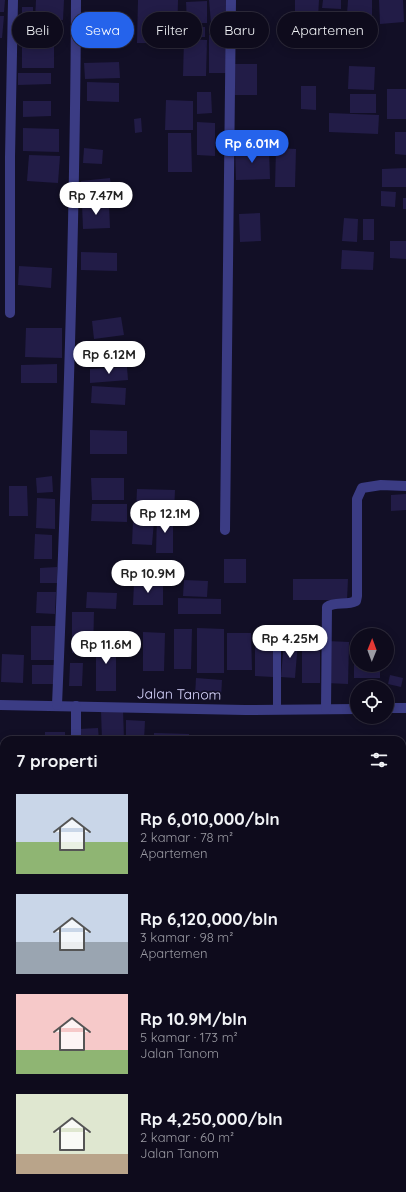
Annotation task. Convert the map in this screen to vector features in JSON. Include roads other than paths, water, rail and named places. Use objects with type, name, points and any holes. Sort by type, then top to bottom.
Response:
[{"type":"street","points":[[10,313],[10,165],[13,0]]},
{"type":"street","points":[[57,705],[67,466],[75,165],[76,0]]},
{"type":"street","points":[[226,530],[231,0]]},
{"type":"street","points":[[326,709],[326,607],[333,604],[349,605],[356,601],[357,596],[356,499],[362,488],[381,485],[406,486]]},
{"type":"street","name":"Jalan Tanom","points":[[0,705],[277,710],[350,709]]},
{"type":"street","points":[[76,706],[76,736]]},
{"type":"street","points":[[394,708],[406,708]]},
{"type":"lane","points":[[277,640],[277,710]]}]
